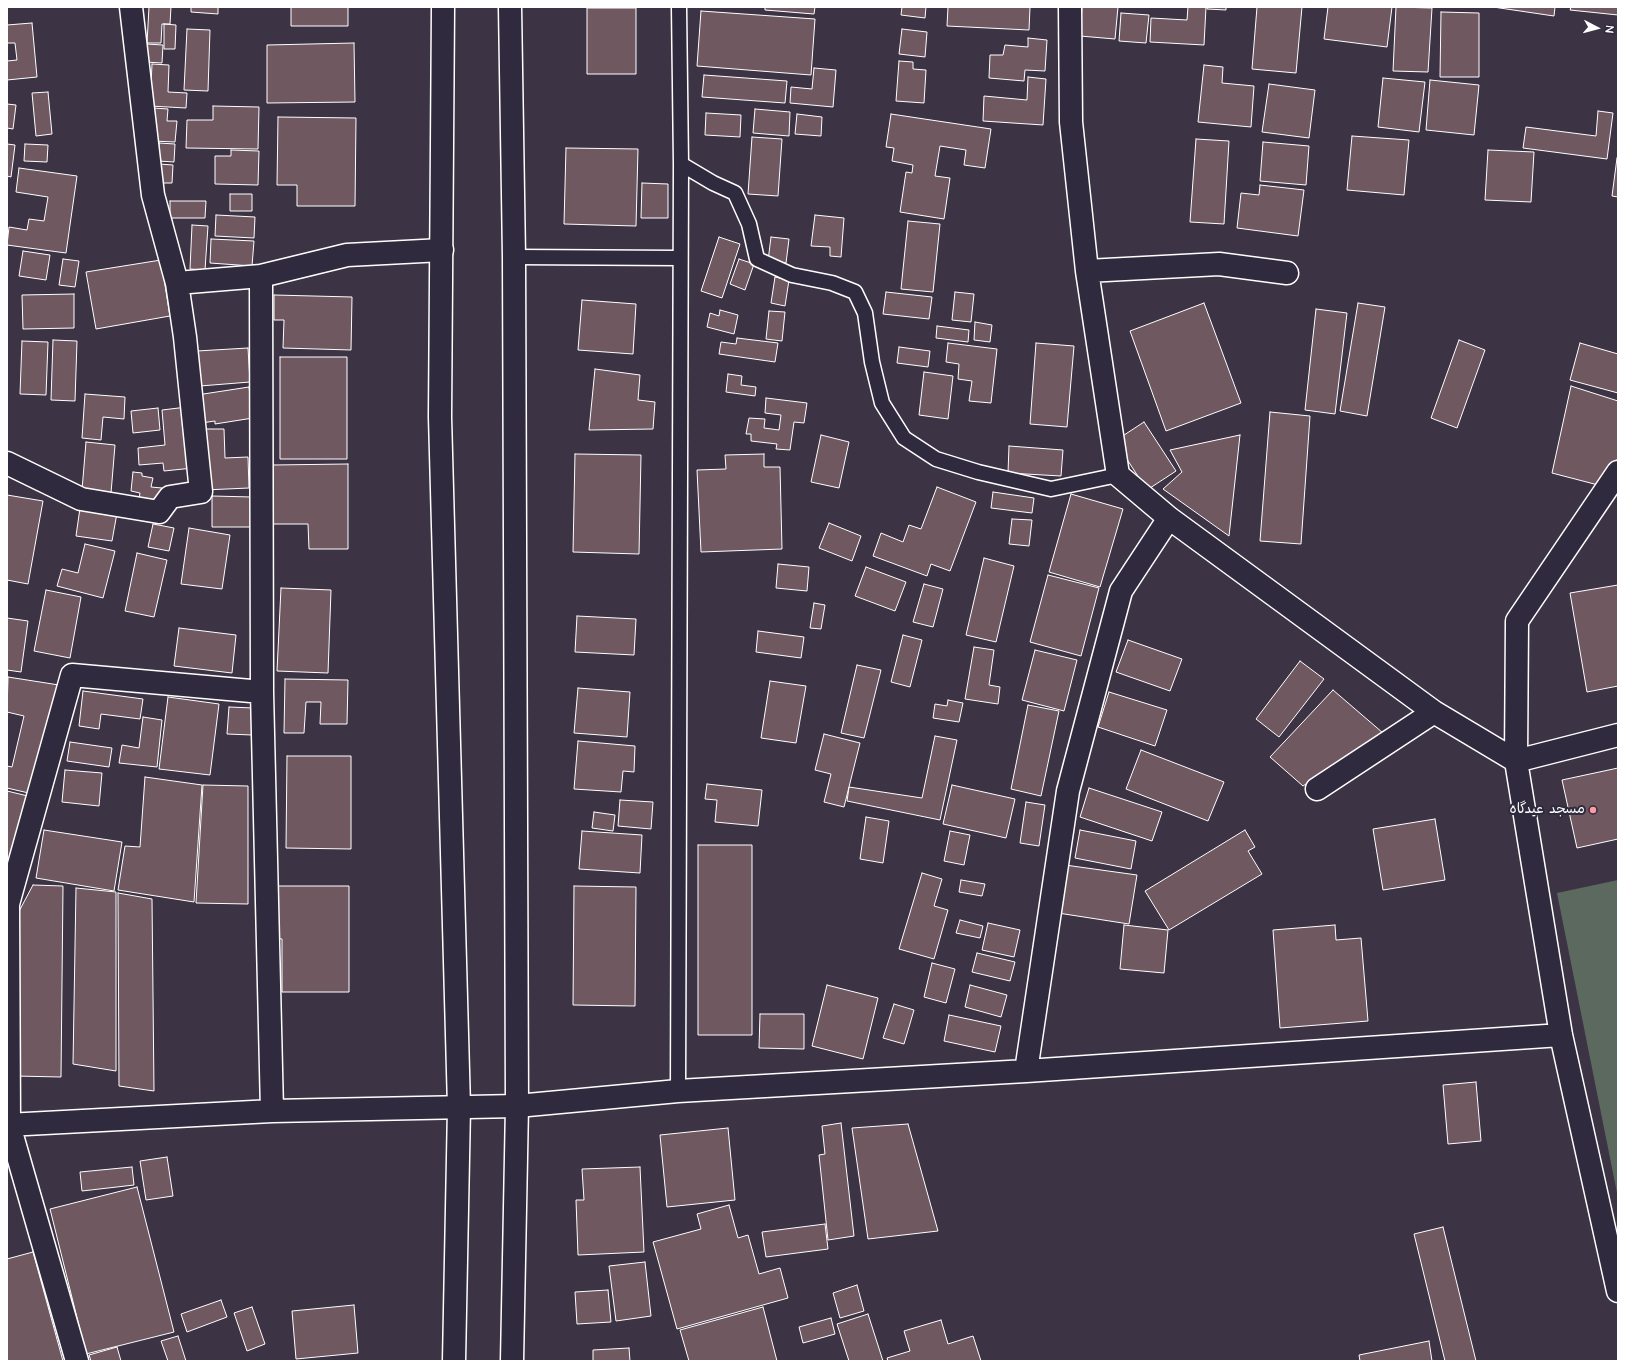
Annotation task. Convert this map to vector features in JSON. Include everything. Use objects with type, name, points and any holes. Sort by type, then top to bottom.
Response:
[{"type":"street","points":[[7,463],[81,499],[158,512],[170,497],[201,492],[186,344],[178,283],[153,195],[131,7]]},
{"type":"street","points":[[443,7],[440,417],[459,1107],[454,1361]]},
{"type":"street","points":[[510,7],[514,257],[517,1106],[512,1361]]},
{"type":"street","points":[[1070,7],[1071,122],[1087,271],[1118,475],[1169,518],[1434,712],[1516,761],[1618,735]]},
{"type":"street","points":[[178,283],[261,276],[348,254],[442,250]]},
{"type":"street","points":[[1087,271],[1219,264],[1287,273]]},
{"type":"street","points":[[261,276],[262,692],[272,1111]]},
{"type":"street","points":[[1618,472],[1517,621],[1516,761],[1561,1035],[1618,1292]]},
{"type":"street","points":[[1026,1071],[1070,784],[1121,591],[1169,518]]},
{"type":"street","points":[[77,1361],[8,1125],[8,904],[72,675],[262,692]]},
{"type":"street","points":[[1317,789],[1434,712]]},
{"type":"street","points":[[8,1125],[272,1111],[517,1106],[678,1091],[1026,1071],[1561,1035]]},
{"type":"lane","points":[[678,1091],[681,164],[679,7]]},
{"type":"lane","points":[[681,164],[713,183],[735,193],[749,224],[757,259],[792,275],[832,283],[855,292],[865,313],[872,362],[882,403],[904,438],[936,459],[978,472],[1051,489],[1118,475]]},
{"type":"lane","points":[[514,257],[680,258]]},
{"type":"green space","points":[[1618,880],[1618,1198],[1557,893]]},
{"type":"building","points":[[149,7],[171,7],[170,24],[162,24],[161,43],[147,43]]},
{"type":"building","points":[[191,7],[218,7],[218,14],[191,12]]},
{"type":"building","points":[[291,7],[348,7],[348,26],[291,26]]},
{"type":"building","points":[[765,7],[815,7],[814,14],[765,10]]},
{"type":"building","points":[[902,7],[926,7],[925,18],[901,15]]},
{"type":"building","points":[[948,7],[1030,7],[1029,30],[947,26]]},
{"type":"building","points":[[1082,7],[1118,7],[1115,39],[1080,36]]},
{"type":"building","points":[[1188,7],[1206,7],[1204,45],[1150,42],[1151,18],[1187,20]]},
{"type":"building","points":[[1207,7],[1226,7],[1226,10],[1207,9]]},
{"type":"building","points":[[1257,7],[1302,7],[1296,73],[1252,69]]},
{"type":"building","points":[[1328,7],[1392,7],[1387,47],[1324,39]]},
{"type":"building","points":[[1396,7],[1432,8],[1428,72],[1393,71]]},
{"type":"building","points":[[1493,7],[1555,7],[1554,16]]},
{"type":"building","points":[[1571,7],[1618,7],[1618,15],[1570,10]]},
{"type":"building","points":[[587,8],[636,8],[636,74],[587,74]]},
{"type":"building","points":[[701,11],[815,19],[811,75],[697,66]]},
{"type":"building","points":[[1441,12],[1479,13],[1479,77],[1440,77]]},
{"type":"building","points":[[1121,13],[1149,15],[1146,43],[1119,41]]},
{"type":"building","points":[[32,23],[37,77],[7,80],[7,61],[17,60],[15,43],[7,43],[7,25]]},
{"type":"building","points":[[164,24],[176,25],[175,49],[164,49]]},
{"type":"building","points":[[187,29],[210,30],[208,91],[184,90]]},
{"type":"building","points":[[902,29],[927,32],[925,57],[899,54]]},
{"type":"building","points":[[1028,38],[1047,40],[1045,71],[1025,70],[1024,81],[989,78],[990,55],[1003,55],[1005,45],[1028,47]]},
{"type":"building","points":[[354,43],[355,102],[267,103],[267,45]]},
{"type":"building","points":[[146,44],[163,45],[162,63],[145,62]]},
{"type":"building","points":[[899,61],[913,62],[913,69],[926,70],[924,103],[896,101]]},
{"type":"building","points":[[152,64],[169,65],[168,92],[187,93],[186,108],[150,106]]},
{"type":"building","points":[[1204,65],[1223,67],[1222,83],[1254,86],[1251,127],[1198,122]]},
{"type":"building","points":[[814,68],[836,70],[833,107],[790,103],[791,87],[812,89]]},
{"type":"building","points":[[704,75],[787,81],[785,103],[702,97]]},
{"type":"building","points":[[1028,77],[1046,79],[1043,125],[983,121],[984,96],[1027,100]]},
{"type":"building","points":[[1383,78],[1425,82],[1419,132],[1378,127]]},
{"type":"building","points":[[1430,80],[1479,85],[1474,135],[1426,130]]},
{"type":"building","points":[[1269,84],[1315,90],[1309,138],[1262,132]]},
{"type":"building","points":[[48,92],[52,134],[36,136],[32,93]]},
{"type":"building","points":[[7,104],[16,105],[13,129],[7,128]]},
{"type":"building","points":[[213,106],[259,107],[258,149],[186,148],[187,120],[213,120]]},
{"type":"building","points":[[153,108],[168,109],[167,121],[177,121],[175,142],[152,141]]},
{"type":"building","points":[[755,109],[790,112],[789,136],[753,133]]},
{"type":"building","points":[[1598,111],[1613,113],[1607,159],[1523,148],[1526,127],[1596,136]]},
{"type":"building","points":[[706,113],[741,115],[740,137],[705,135]]},
{"type":"building","points":[[797,114],[822,117],[821,136],[795,134]]},
{"type":"building","points":[[891,114],[991,129],[985,168],[964,165],[966,150],[940,146],[935,176],[950,178],[944,219],[900,212],[906,172],[912,173],[913,165],[892,161],[894,148],[886,147]]},
{"type":"building","points":[[278,117],[356,118],[355,206],[297,206],[297,185],[277,185]]},
{"type":"building","points":[[1352,136],[1409,140],[1404,195],[1347,190]]},
{"type":"building","points":[[752,137],[782,139],[778,196],[748,194]]},
{"type":"building","points":[[1196,139],[1229,141],[1224,224],[1190,222]]},
{"type":"building","points":[[1263,142],[1309,146],[1306,185],[1260,181]]},
{"type":"building","points":[[159,143],[175,144],[174,162],[158,161]]},
{"type":"building","points":[[7,144],[15,145],[11,177],[7,176]]},
{"type":"building","points":[[25,144],[48,145],[47,162],[24,161]]},
{"type":"building","points":[[566,148],[638,149],[636,226],[564,224]]},
{"type":"building","points":[[231,150],[259,151],[258,185],[215,184],[215,156],[231,156]]},
{"type":"building","points":[[1488,150],[1534,152],[1531,202],[1485,200]]},
{"type":"building","points":[[1618,158],[1618,197],[1612,196]]},
{"type":"building","points":[[159,164],[173,165],[172,183],[159,183]]},
{"type":"building","points":[[19,168],[77,176],[66,253],[7,245],[9,227],[27,230],[29,219],[44,221],[48,197],[16,192]]},
{"type":"building","points":[[642,183],[668,184],[668,218],[641,218]]},
{"type":"building","points":[[1260,185],[1304,190],[1298,236],[1237,228],[1241,193],[1259,195]]},
{"type":"building","points":[[230,194],[252,194],[252,211],[230,211]]},
{"type":"building","points":[[170,201],[206,201],[205,218],[170,218]]},
{"type":"building","points":[[216,215],[255,217],[254,238],[215,236]]},
{"type":"building","points":[[815,215],[844,218],[841,257],[830,256],[830,247],[811,246]]},
{"type":"building","points":[[908,221],[940,224],[933,292],[901,289]]},
{"type":"building","points":[[192,225],[208,226],[205,270],[190,269]]},
{"type":"building","points":[[719,237],[740,244],[722,298],[701,291]]},
{"type":"building","points":[[771,237],[789,239],[786,263],[768,261]]},
{"type":"building","points":[[211,239],[254,241],[252,266],[210,263]]},
{"type":"building","points":[[23,251],[50,255],[46,280],[19,276]]},
{"type":"building","points":[[63,259],[79,261],[75,287],[59,285]]},
{"type":"building","points":[[739,259],[754,264],[745,290],[730,284]]},
{"type":"building","points":[[161,260],[170,316],[96,329],[86,272]]},
{"type":"building","points":[[775,277],[789,280],[785,306],[771,303]]},
{"type":"building","points":[[886,292],[932,297],[929,319],[883,314]]},
{"type":"building","points":[[955,292],[974,294],[971,322],[952,320]]},
{"type":"building","points":[[74,294],[74,328],[23,329],[22,295]]},
{"type":"building","points":[[274,295],[352,297],[351,350],[283,348],[284,320],[274,320]]},
{"type":"building","points":[[582,300],[636,304],[633,354],[578,350]]},
{"type":"building","points":[[1204,303],[1241,403],[1166,431],[1130,331]]},
{"type":"building","points":[[1358,303],[1385,307],[1367,416],[1340,411]]},
{"type":"building","points":[[1316,309],[1347,313],[1335,414],[1305,410]]},
{"type":"building","points":[[720,310],[738,315],[734,334],[707,327],[710,313],[719,316]]},
{"type":"building","points":[[769,311],[785,312],[782,341],[766,339]]},
{"type":"building","points":[[975,322],[992,325],[990,342],[974,340]]},
{"type":"building","points":[[937,326],[969,330],[968,342],[936,338]]},
{"type":"building","points":[[737,338],[778,343],[775,362],[719,354],[721,342],[736,344]]},
{"type":"building","points":[[53,340],[77,341],[75,401],[51,400]]},
{"type":"building","points":[[1459,340],[1485,350],[1457,428],[1431,418]]},
{"type":"building","points":[[22,341],[48,342],[46,395],[20,394]]},
{"type":"building","points":[[948,343],[997,349],[991,403],[969,401],[972,381],[958,379],[959,364],[946,362]]},
{"type":"building","points":[[1036,343],[1074,346],[1067,427],[1030,424]]},
{"type":"building","points":[[1580,343],[1618,354],[1618,393],[1570,380]]},
{"type":"building","points":[[899,347],[930,351],[928,367],[897,363]]},
{"type":"building","points":[[248,348],[250,382],[200,386],[197,351]]},
{"type":"building","points":[[280,357],[347,357],[347,459],[280,459]]},
{"type":"building","points":[[595,369],[640,375],[638,400],[655,402],[653,429],[589,430]]},
{"type":"building","points":[[924,372],[953,376],[948,419],[919,415]]},
{"type":"building","points":[[728,374],[742,376],[741,385],[756,387],[755,396],[726,392]]},
{"type":"building","points":[[1571,386],[1618,401],[1618,458],[1602,486],[1552,473]]},
{"type":"building","points":[[249,387],[253,418],[215,424],[215,421],[201,423],[197,395]]},
{"type":"building","points":[[85,394],[125,397],[124,419],[103,417],[101,440],[82,438]]},
{"type":"building","points":[[766,398],[807,403],[804,423],[794,422],[790,450],[776,449],[777,444],[751,441],[751,434],[746,434],[749,418],[765,419],[764,428],[779,430],[781,415],[765,413]]},
{"type":"building","points":[[187,407],[193,468],[164,471],[163,463],[139,465],[138,448],[165,445],[162,410]]},
{"type":"building","points":[[158,408],[160,430],[133,433],[131,411]]},
{"type":"building","points":[[1270,412],[1310,416],[1301,544],[1260,541]]},
{"type":"building","points":[[1144,422],[1176,471],[1147,490],[1115,441]]},
{"type":"building","points":[[202,429],[224,429],[225,458],[248,457],[249,488],[204,490]]},
{"type":"building","points":[[821,435],[849,442],[839,488],[811,482]]},
{"type":"building","points":[[1240,435],[1229,536],[1163,489],[1182,472],[1170,450]]},
{"type":"building","points":[[86,442],[115,445],[111,493],[82,490]]},
{"type":"building","points":[[1009,446],[1063,450],[1061,476],[1008,473]]},
{"type":"building","points":[[575,454],[641,455],[639,554],[573,552]]},
{"type":"building","points":[[764,454],[764,467],[780,467],[782,549],[701,552],[697,470],[726,469],[725,455]]},
{"type":"building","points":[[348,464],[348,549],[309,549],[308,524],[273,524],[273,465]]},
{"type":"building","points":[[133,472],[142,473],[142,476],[153,478],[151,487],[162,488],[160,502],[139,499],[140,493],[131,491]]},
{"type":"building","points":[[937,487],[976,502],[950,571],[931,564],[927,576],[873,556],[881,533],[903,542],[909,525],[921,529]]},
{"type":"building","points":[[993,492],[1034,498],[1032,513],[991,508]]},
{"type":"building","points":[[1071,494],[1123,509],[1100,587],[1049,572]]},
{"type":"building","points":[[7,495],[43,501],[28,584],[7,580]]},
{"type":"building","points":[[212,496],[252,497],[251,527],[212,527]]},
{"type":"building","points":[[80,508],[117,513],[112,541],[76,536]]},
{"type":"building","points":[[1012,519],[1032,520],[1029,546],[1009,544]]},
{"type":"building","points":[[829,523],[861,536],[852,561],[819,548]]},
{"type":"building","points":[[153,524],[174,528],[169,551],[148,547]]},
{"type":"building","points":[[189,528],[230,535],[222,589],[181,584]]},
{"type":"building","points":[[85,544],[115,551],[103,598],[57,586],[62,569],[78,573]]},
{"type":"building","points":[[137,553],[167,560],[154,617],[125,611]]},
{"type":"building","points":[[984,558],[1014,566],[996,642],[966,635]]},
{"type":"building","points":[[778,564],[809,567],[807,591],[776,588]]},
{"type":"building","points":[[866,567],[906,582],[895,611],[855,596]]},
{"type":"building","points":[[1048,575],[1099,588],[1081,656],[1030,642]]},
{"type":"building","points":[[924,584],[943,589],[933,627],[913,622]]},
{"type":"building","points":[[1618,585],[1618,686],[1587,692],[1570,593]]},
{"type":"building","points":[[281,588],[331,590],[328,673],[277,671]]},
{"type":"building","points":[[46,590],[81,597],[70,658],[34,651]]},
{"type":"building","points":[[814,603],[825,605],[821,629],[810,628]]},
{"type":"building","points":[[577,616],[636,619],[634,655],[575,652]]},
{"type":"building","points":[[7,618],[28,621],[21,672],[7,670]]},
{"type":"building","points":[[179,628],[236,635],[232,673],[174,666]]},
{"type":"building","points":[[758,631],[804,637],[801,658],[756,652]]},
{"type":"building","points":[[903,635],[922,640],[910,687],[891,682]]},
{"type":"building","points":[[1128,640],[1182,659],[1170,691],[1116,672]]},
{"type":"building","points":[[974,647],[994,650],[989,685],[1000,687],[998,704],[965,699]]},
{"type":"building","points":[[1035,650],[1077,660],[1064,711],[1022,700]]},
{"type":"building","points":[[1300,661],[1324,679],[1279,737],[1256,719]]},
{"type":"building","points":[[857,665],[881,670],[864,738],[841,733]]},
{"type":"building","points":[[8,677],[59,685],[33,794],[7,788],[7,766],[12,767],[24,716],[7,712]]},
{"type":"building","points":[[285,679],[348,680],[347,724],[320,724],[321,702],[306,702],[304,733],[284,733]]},
{"type":"building","points":[[770,681],[806,686],[796,743],[761,738]]},
{"type":"building","points":[[578,688],[630,692],[627,737],[574,733]]},
{"type":"building","points":[[1333,690],[1383,733],[1303,786],[1270,757]]},
{"type":"building","points":[[83,691],[143,699],[140,719],[101,714],[99,729],[79,726]]},
{"type":"building","points":[[1109,692],[1167,710],[1155,746],[1098,727]]},
{"type":"building","points":[[168,697],[219,704],[210,775],[159,769]]},
{"type":"building","points":[[948,700],[963,703],[959,722],[933,718],[935,704],[947,706]]},
{"type":"building","points":[[1028,705],[1059,711],[1041,796],[1011,789]]},
{"type":"building","points":[[229,707],[253,708],[252,735],[227,734]]},
{"type":"building","points":[[143,717],[162,720],[157,767],[119,763],[122,745],[139,748]]},
{"type":"building","points":[[824,734],[860,743],[844,807],[824,802],[831,774],[815,770]]},
{"type":"building","points":[[935,736],[957,740],[940,820],[847,801],[849,787],[922,798]]},
{"type":"building","points":[[578,741],[635,746],[634,772],[623,771],[621,792],[574,789]]},
{"type":"building","points":[[70,742],[112,748],[109,767],[67,761]]},
{"type":"building","points":[[1141,750],[1224,782],[1208,821],[1126,789]]},
{"type":"building","points":[[287,756],[351,756],[351,849],[286,848]]},
{"type":"building","name":"مسجد عیدگاه","points":[[1618,768],[1618,839],[1577,848],[1562,780]]},
{"type":"building","points":[[65,770],[102,773],[99,806],[62,802]]},
{"type":"building","points":[[145,777],[202,785],[194,902],[118,890],[125,846],[140,847]]},
{"type":"building","points":[[707,784],[762,790],[758,826],[715,822],[717,800],[705,799]]},
{"type":"building","points":[[203,785],[248,786],[248,904],[196,903]]},
{"type":"building","points":[[952,785],[1015,799],[1006,838],[943,824]]},
{"type":"building","points":[[1089,788],[1162,812],[1152,841],[1080,817]]},
{"type":"building","points":[[7,791],[32,797],[14,867],[7,865]]},
{"type":"building","points":[[620,800],[653,802],[651,829],[618,826]]},
{"type":"building","points":[[1026,802],[1045,805],[1039,846],[1020,843]]},
{"type":"building","points":[[594,812],[615,815],[613,831],[592,828]]},
{"type":"building","points":[[866,817],[889,821],[883,863],[860,859]]},
{"type":"building","points":[[1435,819],[1445,880],[1383,890],[1373,829]]},
{"type":"building","points":[[44,830],[122,842],[114,891],[36,878]]},
{"type":"building","points":[[1080,830],[1136,841],[1131,869],[1075,858]]},
{"type":"building","points":[[1245,830],[1255,847],[1248,851],[1262,874],[1169,930],[1145,891]]},
{"type":"building","points":[[582,831],[642,835],[640,873],[579,869]]},
{"type":"building","points":[[950,831],[970,835],[964,865],[944,861]]},
{"type":"building","points":[[698,845],[752,845],[752,1035],[698,1035]]},
{"type":"building","points":[[1065,865],[1137,875],[1129,924],[1058,913]]},
{"type":"building","points":[[922,873],[942,879],[934,906],[948,910],[934,959],[899,949]]},
{"type":"building","points":[[961,880],[985,884],[982,896],[959,892]]},
{"type":"building","points":[[33,885],[63,886],[61,1077],[15,1076],[16,917]]},
{"type":"building","points":[[270,886],[349,886],[349,992],[282,992],[282,939],[270,938]]},
{"type":"building","points":[[574,886],[636,887],[635,1006],[573,1005]]},
{"type":"building","points":[[76,888],[116,892],[116,1071],[73,1064]]},
{"type":"building","points":[[118,893],[152,899],[154,1091],[119,1086]]},
{"type":"building","points":[[960,920],[983,926],[980,938],[956,933]]},
{"type":"building","points":[[988,923],[1020,930],[1014,957],[982,950]]},
{"type":"building","points":[[1124,925],[1168,930],[1164,973],[1120,969]]},
{"type":"building","points":[[1335,925],[1336,940],[1361,938],[1368,1021],[1280,1028],[1273,930]]},
{"type":"building","points":[[977,953],[1015,962],[1010,981],[972,972]]},
{"type":"building","points":[[932,963],[955,969],[946,1003],[924,997]]},
{"type":"building","points":[[827,985],[878,998],[863,1059],[812,1046]]},
{"type":"building","points":[[970,985],[1007,995],[1001,1017],[965,1007]]},
{"type":"building","points":[[894,1004],[914,1010],[904,1044],[883,1038]]},
{"type":"building","points":[[760,1014],[804,1014],[804,1049],[759,1048]]},
{"type":"building","points":[[949,1015],[1001,1026],[995,1052],[944,1041]]},
{"type":"building","points":[[1476,1082],[1481,1141],[1448,1144],[1443,1085]]},
{"type":"building","points":[[841,1123],[854,1236],[828,1240],[819,1155],[825,1154],[822,1126]]},
{"type":"building","points":[[908,1124],[938,1231],[868,1239],[852,1128]]},
{"type":"building","points":[[728,1128],[735,1200],[667,1207],[660,1135]]},
{"type":"building","points":[[167,1157],[173,1196],[146,1200],[140,1161]]},
{"type":"building","points":[[132,1167],[134,1185],[82,1191],[80,1172]]},
{"type":"building","points":[[640,1167],[644,1252],[578,1255],[576,1200],[584,1200],[582,1169]]},
{"type":"building","points":[[137,1187],[174,1332],[86,1354],[50,1209]]},
{"type":"building","points":[[729,1205],[738,1238],[748,1235],[759,1274],[780,1268],[788,1298],[677,1329],[653,1242],[701,1229],[697,1214]]},
{"type":"building","points":[[825,1224],[828,1249],[766,1257],[762,1232]]},
{"type":"building","points":[[1443,1227],[1476,1361],[1445,1361],[1414,1234]]},
{"type":"building","points":[[33,1252],[63,1361],[7,1361],[7,1259]]},
{"type":"building","points":[[645,1262],[651,1316],[616,1321],[609,1266]]},
{"type":"building","points":[[857,1285],[864,1311],[840,1318],[833,1293]]},
{"type":"building","points":[[608,1290],[611,1322],[577,1324],[575,1292]]},
{"type":"building","points":[[221,1300],[227,1317],[187,1332],[181,1314]]},
{"type":"building","points":[[354,1305],[358,1353],[296,1359],[292,1311]]},
{"type":"building","points":[[252,1307],[265,1344],[247,1351],[234,1313]]},
{"type":"building","points":[[763,1307],[777,1361],[689,1361],[680,1330]]},
{"type":"building","points":[[868,1314],[883,1361],[849,1361],[837,1324]]},
{"type":"building","points":[[831,1318],[835,1334],[803,1343],[799,1327]]},
{"type":"building","points":[[941,1320],[948,1344],[973,1336],[981,1361],[888,1361],[887,1358],[910,1351],[904,1331]]},
{"type":"building","points":[[178,1336],[186,1361],[168,1361],[161,1341]]},
{"type":"building","points":[[1429,1341],[1432,1361],[1360,1361],[1359,1355]]},
{"type":"building","points":[[117,1347],[121,1361],[91,1361],[89,1355]]},
{"type":"building","points":[[629,1348],[630,1361],[593,1361],[593,1350]]},
{"type":"place","name":"مسجد عیدگاه","points":[[1593,810]]}]
